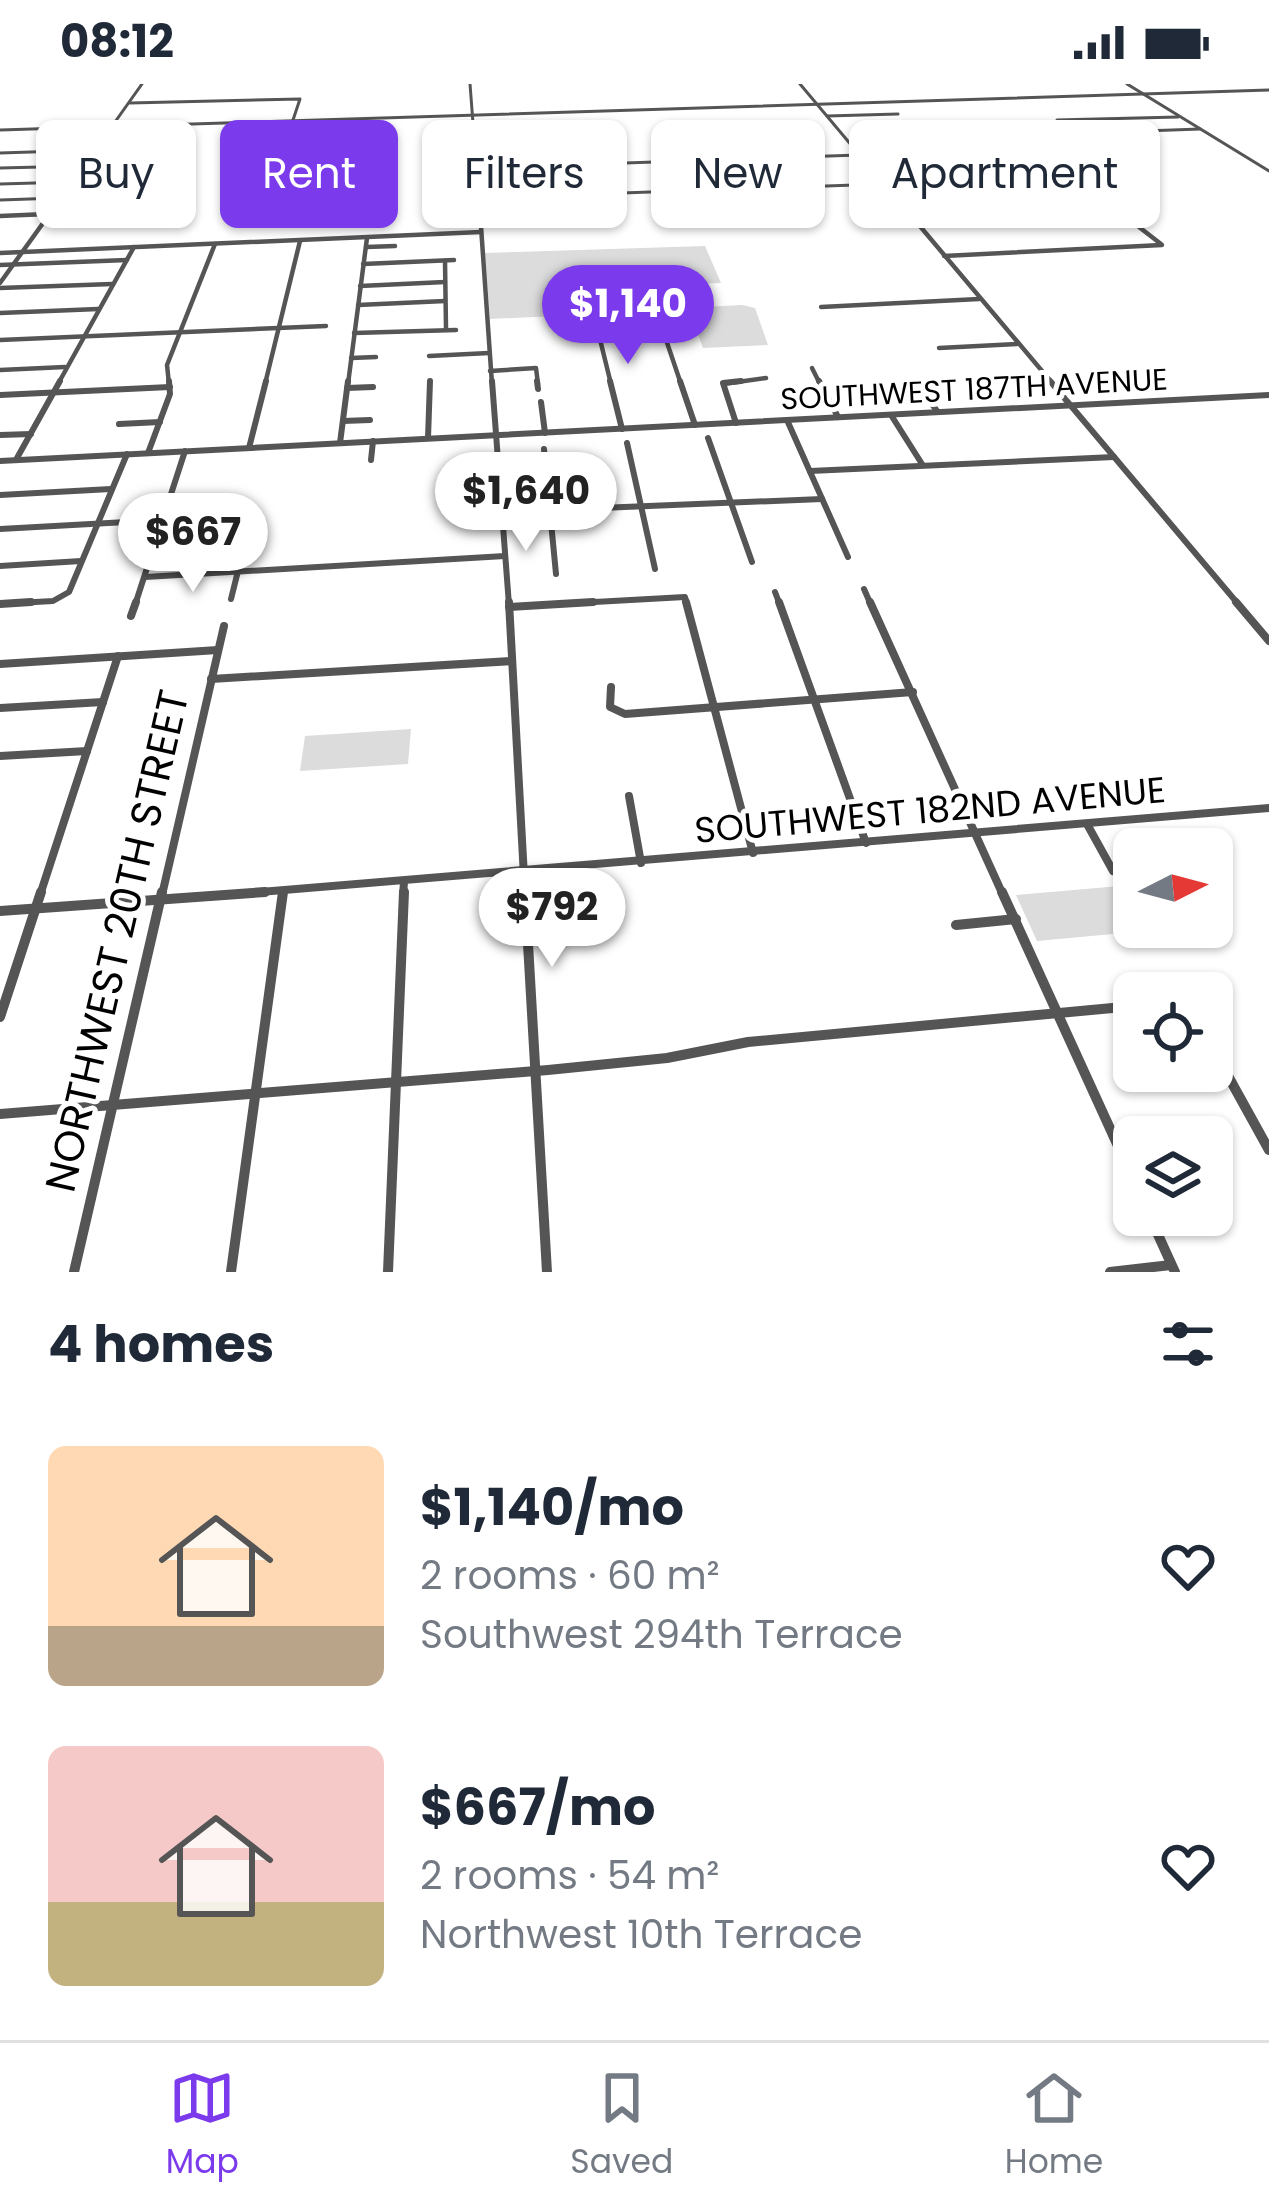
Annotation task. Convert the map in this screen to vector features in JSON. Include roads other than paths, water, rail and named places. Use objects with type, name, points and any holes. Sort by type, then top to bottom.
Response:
[{"type":"street","points":[[116,120],[142,84]]},
{"type":"street","points":[[470,84],[472,120]]},
{"type":"street","points":[[800,84],[849,142]]},
{"type":"street","points":[[1126,84],[1269,171]]},
{"type":"street","points":[[329,120],[1269,90]]},
{"type":"street","points":[[128,103],[300,99],[293,120]]},
{"type":"street","points":[[204,124],[217,100]]},
{"type":"street","points":[[827,116],[898,114]]},
{"type":"street","points":[[1057,120],[1180,116]]},
{"type":"street","points":[[196,124],[220,123]]},
{"type":"street","points":[[0,130],[36,129]]},
{"type":"street","points":[[1160,130],[1200,129]]},
{"type":"street","points":[[0,153],[36,152]]},
{"type":"street","points":[[0,168],[36,167]]},
{"type":"street","points":[[0,184],[36,183]]},
{"type":"street","points":[[0,200],[36,199]]},
{"type":"street","points":[[0,216],[36,214]]},
{"type":"street","points":[[0,285],[38,228]]},
{"type":"street","points":[[481,228],[509,607],[547,1272]]},
{"type":"street","points":[[921,228],[1269,641]]},
{"type":"street","points":[[944,256],[1162,245],[1140,228]]},
{"type":"street","points":[[0,253],[481,232]]},
{"type":"street","points":[[340,443],[367,238]]},
{"type":"street","points":[[249,448],[300,241]]},
{"type":"street","points":[[148,453],[170,387],[167,365],[215,244]]},
{"type":"street","points":[[366,247],[395,246]]},
{"type":"street","points":[[16,460],[134,248]]},
{"type":"street","points":[[0,265],[127,260]]},
{"type":"street","points":[[363,265],[454,260]]},
{"type":"street","points":[[445,261],[446,328]]},
{"type":"street","points":[[360,286],[445,282]]},
{"type":"street","points":[[0,285],[112,284]]},
{"type":"street","points":[[821,308],[981,299]]},
{"type":"street","points":[[358,305],[445,301]]},
{"type":"street","points":[[0,313],[98,309]]},
{"type":"street","points":[[622,429],[594,315],[685,311]]},
{"type":"street","points":[[658,313],[695,424]]},
{"type":"street","points":[[0,340],[326,326]]},
{"type":"street","points":[[354,333],[456,329]]},
{"type":"street","points":[[939,348],[1019,344]]},
{"type":"street","points":[[429,356],[489,353]]},
{"type":"street","points":[[351,358],[376,357]]},
{"type":"street","points":[[534,357],[538,388]]},
{"type":"street","points":[[0,370],[66,367]]},
{"type":"street","points":[[490,370],[536,368]]},
{"type":"street","points":[[812,368],[838,417]]},
{"type":"street","points":[[736,423],[722,385],[766,378]]},
{"type":"street","points":[[428,438],[430,381]]},
{"type":"street","points":[[876,388],[919,386],[937,412]]},
{"type":"street","points":[[0,395],[170,387]]},
{"type":"street","points":[[347,388],[373,387]]},
{"type":"street","name":"SOUTHWEST 187TH AVENUE","points":[[0,460],[1269,395]]},
{"type":"street","points":[[541,402],[545,433]]},
{"type":"street","points":[[891,415],[922,464]]},
{"type":"street","points":[[343,421],[370,420]]},
{"type":"street","points":[[787,420],[848,557]]},
{"type":"street","points":[[119,424],[160,422]]},
{"type":"street","points":[[0,435],[31,434]]},
{"type":"street","points":[[708,438],[752,562]]},
{"type":"street","points":[[370,460],[373,441]]},
{"type":"street","points":[[626,443],[655,568]]},
{"type":"street","points":[[544,449],[556,574]]},
{"type":"street","points":[[130,616],[185,451]]},
{"type":"street","points":[[0,604],[62,598],[127,454]]},
{"type":"street","points":[[810,471],[1115,458]]},
{"type":"street","points":[[0,495],[111,489]]},
{"type":"street","points":[[501,512],[822,499]]},
{"type":"street","points":[[0,529],[163,520]]},
{"type":"street","points":[[145,577],[505,556]]},
{"type":"street","points":[[0,566],[81,561]]},
{"type":"street","points":[[231,599],[238,571]]},
{"type":"street","points":[[864,589],[1113,1134]]},
{"type":"street","points":[[775,592],[866,843]]},
{"type":"street","points":[[509,607],[685,597],[753,853]]},
{"type":"street","name":"NORTHWEST 20TH STREET","points":[[74,1272],[224,626]]},
{"type":"street","points":[[0,664],[218,650]]},
{"type":"street","points":[[0,1017],[118,656]]},
{"type":"street","points":[[211,679],[512,661]]},
{"type":"street","points":[[611,687],[610,707],[618,713],[914,692]]},
{"type":"street","points":[[0,708],[103,702]]},
{"type":"street","points":[[0,756],[88,751]]},
{"type":"street","points":[[629,796],[641,862]]},
{"type":"street","name":"SOUTHWEST 182ND AVENUE","points":[[0,911],[523,873],[1269,808]]},
{"type":"street","points":[[1087,824],[1112,871]]},
{"type":"street","points":[[388,1272],[404,882]]},
{"type":"street","points":[[231,1272],[283,891]]},
{"type":"street","points":[[956,925],[1016,919]]},
{"type":"street","points":[[0,1114],[656,1059],[743,1043],[1113,1008]]},
{"type":"street","points":[[1233,1085],[1269,1150]]},
{"type":"street","points":[[1110,1272],[1173,1268],[1159,1236]]}]
